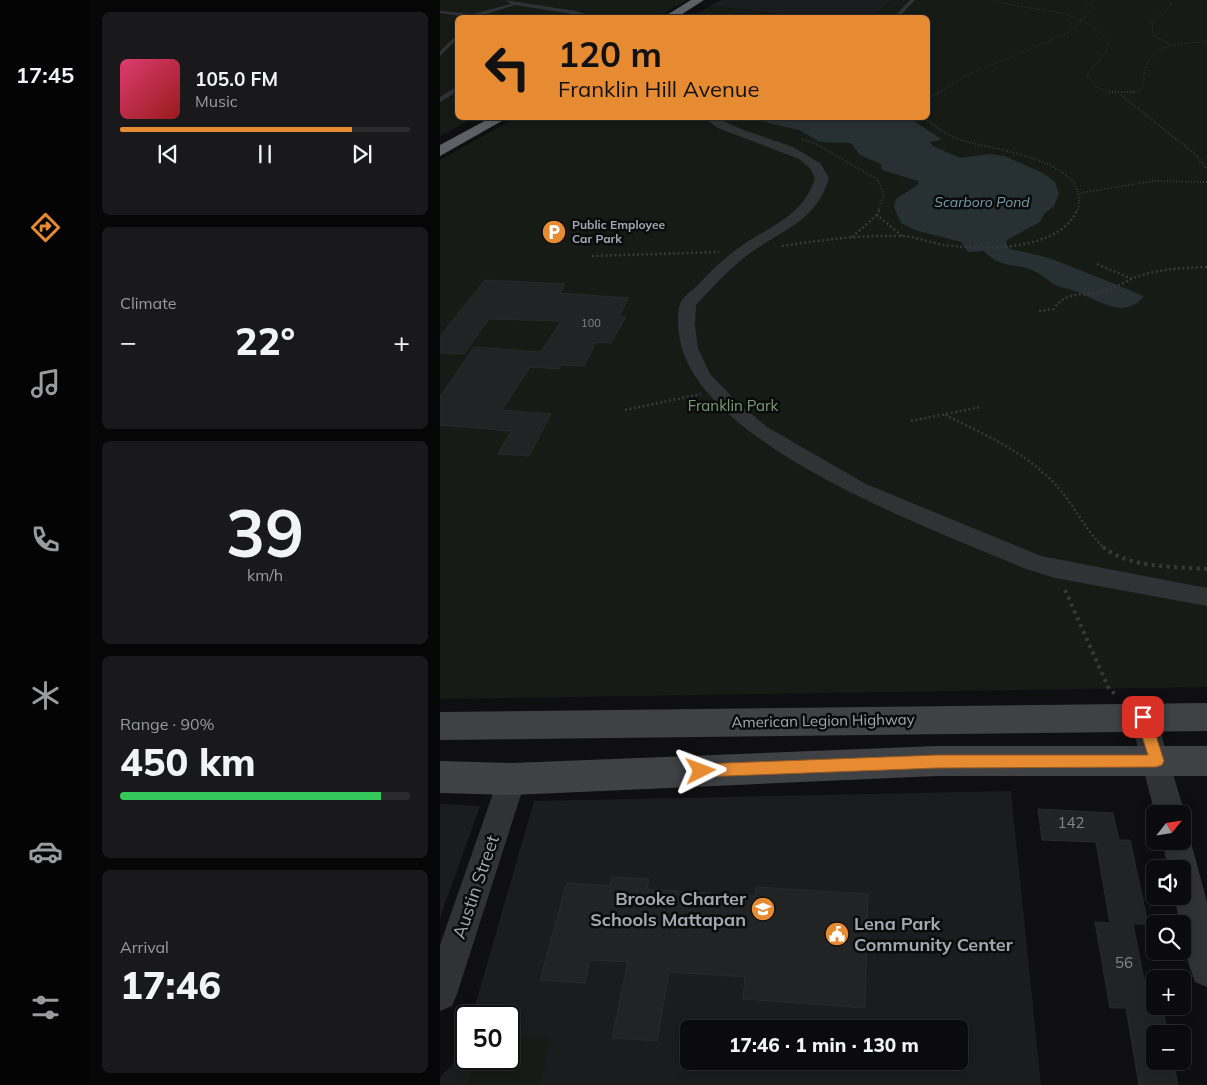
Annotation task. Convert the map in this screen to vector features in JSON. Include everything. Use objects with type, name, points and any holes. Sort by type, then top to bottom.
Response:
[{"type":"highway","points":[[672,15],[699,0]]},
{"type":"highway","points":[[683,15],[709,0]]},
{"type":"highway","points":[[440,142],[481,120]]},
{"type":"highway","points":[[440,151],[496,120]]},
{"type":"main road","name":"American Legion Highway","points":[[440,726],[616,726],[1207,717]]},
{"type":"main road","points":[[440,777],[512,779],[937,761],[1207,761]]},
{"type":"street","points":[[713,120],[724,127],[815,163],[822,178],[814,201],[804,211],[791,222],[740,254],[688,304],[686,325],[689,348],[702,376],[716,391],[760,431],[859,489],[1034,563],[1055,569],[1207,597]]},
{"type":"street","points":[[1143,717],[1168,805]]},
{"type":"street","name":"Austin Street","points":[[440,994],[512,779]]},
{"type":"street","points":[[1179,850],[1206,961]]},
{"type":"lane","points":[[507,0],[515,4],[564,10],[583,15]]},
{"type":"lane","points":[[897,15],[913,0]]},
{"type":"lane","points":[[476,15],[515,4]]},
{"type":"lane","points":[[556,14],[564,10]]},
{"type":"lane","points":[[440,12],[464,15]]},
{"type":"lane","points":[[440,54],[455,38]]},
{"type":"lane","points":[[440,43],[455,45]]},
{"type":"lane","points":[[440,100],[455,90]]},
{"type":"path","points":[[992,0],[1018,8],[1083,19],[1104,33],[1108,44],[1106,52],[1087,75],[1088,80],[1104,91],[1120,94],[1134,93],[1143,88],[1141,75],[1148,58],[1157,51],[1172,45],[1207,42]]},
{"type":"path","points":[[930,97],[965,76],[1068,33],[1093,8],[1086,0]]},
{"type":"path","points":[[1172,3],[1164,13],[1154,18],[1152,27],[1153,36],[1172,45]]},
{"type":"path","points":[[1120,94],[1195,154],[1207,169]]},
{"type":"path","points":[[780,246],[851,238],[902,236],[919,241],[964,248],[1014,245],[1039,241],[1059,230],[1073,219],[1080,204],[1080,193],[1073,182],[1055,169],[1038,161],[963,139],[929,120]]},
{"type":"path","points":[[1080,193],[1153,181],[1207,182]]},
{"type":"path","points":[[851,238],[877,215]]},
{"type":"path","points":[[592,256],[608,257],[714,252],[740,254]]},
{"type":"path","points":[[1097,264],[1132,279]]},
{"type":"path","points":[[1039,311],[1054,309],[1067,296],[1106,291],[1132,279],[1176,267],[1207,268]]},
{"type":"path","points":[[625,410],[716,391]]},
{"type":"path","points":[[911,421],[981,407]]},
{"type":"path","points":[[946,415],[1029,459],[1055,484],[1089,531],[1113,554],[1136,561],[1207,569]]},
{"type":"path","points":[[1055,569],[1109,689]]},
{"type":"shaded area","points":[[721,0],[894,0],[872,15],[784,15],[710,6]]},
{"type":"shaded area","name":"Brooke Charter Schools Mattapan","points":[[1011,791],[1041,1085],[440,1085],[440,1077],[455,1061],[455,1070],[520,1070],[520,1005],[475,1005],[534,801]]},
{"type":"shaded area","points":[[440,804],[480,806],[440,918]]},
{"type":"green space","points":[[440,0],[688,0],[661,15],[455,15],[455,120],[470,120],[440,136]]},
{"type":"green space","name":"Franklin Park","points":[[894,0],[1207,0],[1207,687],[440,699],[440,160],[511,120],[930,120],[930,15],[871,15]]},
{"type":"green space","points":[[710,6],[784,15],[694,15]]},
{"type":"green space","points":[[520,1037],[550,1038],[541,1085],[467,1085],[470,1070],[520,1070]]},
{"type":"water","name":"Scarboro Pond","points":[[760,120],[914,120],[940,138],[941,140],[930,142],[933,146],[960,158],[990,154],[1004,156],[1043,173],[1055,182],[1059,194],[1054,206],[1044,214],[1040,222],[1007,240],[1006,244],[1010,249],[1056,261],[1144,296],[1137,303],[1129,307],[1121,308],[1103,304],[1075,291],[1056,285],[1039,273],[996,261],[984,251],[968,252],[961,242],[915,230],[901,223],[894,207],[896,199],[919,184],[918,181],[882,170],[881,164],[860,155],[851,143],[820,142],[799,130]]},
{"type":"building","points":[[485,280],[565,284],[560,293],[629,298],[619,316],[626,317],[611,343],[596,342],[584,366],[561,365],[559,369],[530,367],[502,410],[551,414],[529,456],[498,454],[511,431],[440,425],[440,397],[474,347],[541,352],[561,321],[489,319],[464,354],[440,353],[440,336]]},
{"type":"building","points":[[1038,809],[1113,813],[1119,840],[1130,840],[1146,915],[1146,924],[1133,924],[1146,990],[1146,1015],[1164,1015],[1166,1025],[1146,1025],[1146,1070],[1175,1070],[1178,1085],[1139,1085],[1126,1008],[1110,1008],[1095,922],[1110,923],[1096,842],[1042,840]]},
{"type":"building","points":[[612,877],[649,879],[647,889],[691,892],[755,896],[756,887],[868,894],[865,1008],[743,999],[745,977],[669,972],[657,1041],[612,1038],[628,962],[590,960],[585,983],[540,980],[567,883],[610,886]]},
{"type":"place","name":"Public Employee Car Park","points":[[554,232]]},
{"type":"place","name":"Brooke Charter Schools Mattapan","points":[[763,909]]},
{"type":"place","name":"Lena Park Community Center","points":[[837,934]]},
{"type":"route","points":[[701,771],[937,761],[1156,761],[1143,717]]}]
